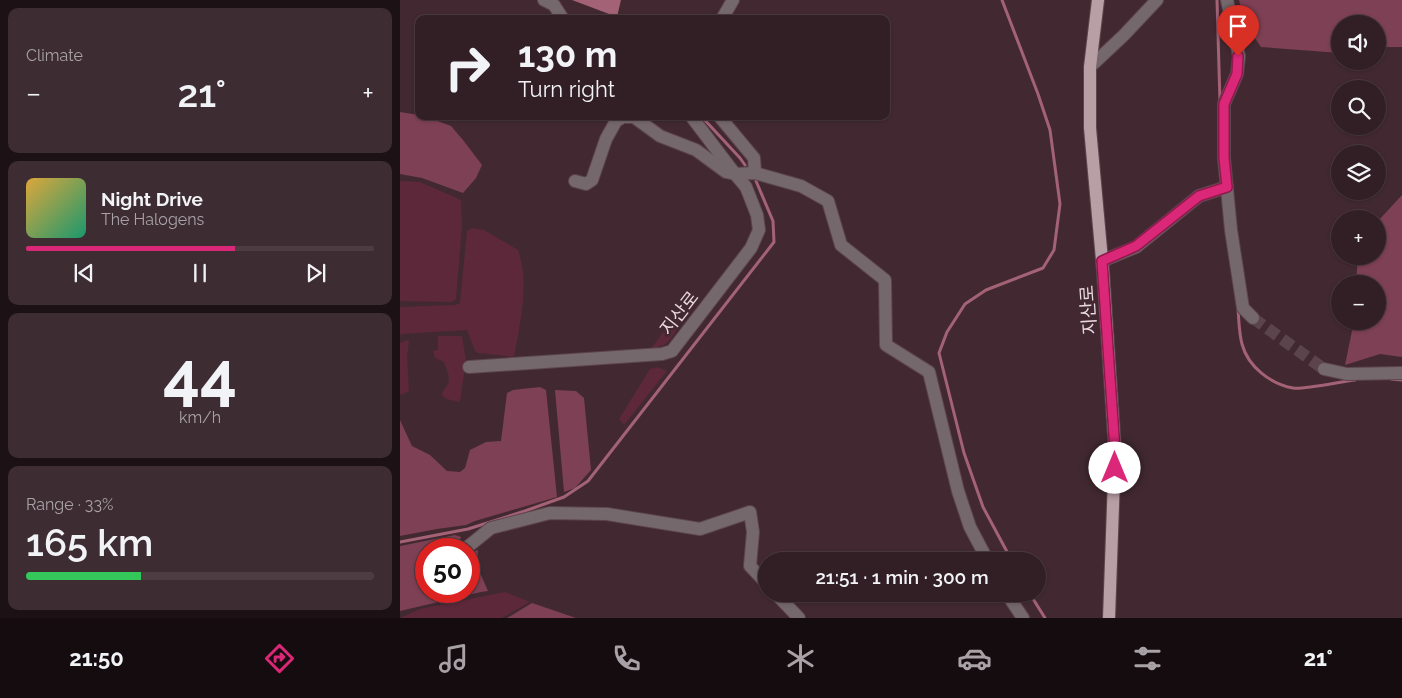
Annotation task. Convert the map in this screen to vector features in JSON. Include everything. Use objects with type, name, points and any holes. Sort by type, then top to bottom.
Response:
[{"type":"main road","name":"지산로","points":[[1098,0],[1090,67],[1090,128],[1102,261],[1115,450],[1109,618]]},
{"type":"street","points":[[724,15],[733,0]]},
{"type":"street","points":[[1090,67],[1157,0]]},
{"type":"street","points":[[1227,0],[1238,56],[1237,74],[1224,104],[1224,158],[1231,230],[1243,308],[1253,318]]},
{"type":"street","points":[[550,2],[561,15]]},
{"type":"street","name":"지산로","points":[[575,181],[586,184],[592,180],[606,139],[618,120]]},
{"type":"street","name":"지산로","points":[[638,120],[660,136],[696,150],[726,172],[735,174]]},
{"type":"street","name":"지산로","points":[[469,367],[662,354],[672,351],[751,248],[759,230],[746,187],[694,120]]},
{"type":"street","points":[[722,120],[754,158],[755,173]]},
{"type":"street","points":[[735,174],[755,173],[801,186],[828,201],[841,245],[885,280],[886,345],[929,372],[958,491],[970,527],[983,552]]},
{"type":"street","points":[[1102,261],[1136,246],[1199,196],[1227,187]]},
{"type":"street","points":[[1324,369],[1347,374],[1402,373]]},
{"type":"street","points":[[479,538],[492,528],[550,513],[607,514],[700,529],[750,512],[753,532],[750,566],[758,574]]},
{"type":"street","points":[[784,602],[800,618]]},
{"type":"street","points":[[1012,602],[1023,618]]},
{"type":"shaded area","points":[[572,0],[621,0],[617,15],[612,15]]},
{"type":"shaded area","points":[[1239,0],[1402,0],[1402,47],[1386,47],[1386,15],[1331,15],[1331,52],[1261,47],[1244,22]]},
{"type":"shaded area","points":[[400,112],[415,114],[415,120],[435,120],[451,126],[482,165],[476,178],[463,193],[422,178],[400,174]]},
{"type":"shaded area","points":[[400,181],[420,182],[461,200],[462,226],[456,299],[451,302],[400,301]]},
{"type":"shaded area","points":[[1402,195],[1402,357],[1380,354],[1345,365],[1352,330],[1386,330],[1386,275],[1357,275],[1357,265],[1386,265],[1386,212]]},
{"type":"shaded area","points":[[472,228],[484,230],[518,250],[522,262],[523,303],[514,357],[478,353],[475,351],[467,330],[400,335],[400,307],[455,305],[460,303],[467,231]]},
{"type":"shaded area","points":[[667,325],[677,328],[673,336],[661,346],[651,349],[666,328]]},
{"type":"shaded area","points":[[438,336],[462,336],[466,360],[460,402],[446,399],[442,395],[449,379],[444,362],[435,358],[433,351],[438,350]]},
{"type":"shaded area","points":[[407,340],[409,342],[407,356],[409,391],[400,394],[400,343]]},
{"type":"shaded area","points":[[657,367],[667,371],[624,425],[619,419],[650,369]]},
{"type":"shaded area","points":[[540,387],[546,390],[557,497],[466,525],[400,536],[400,420],[412,446],[430,455],[447,471],[460,472],[465,468],[470,450],[486,442],[501,441],[507,393],[513,390]]},
{"type":"shaded area","points":[[555,390],[576,391],[584,398],[591,470],[575,488],[564,492]]},
{"type":"shaded area","points":[[455,535],[461,537],[461,538],[440,538]]},
{"type":"shaded area","points":[[415,543],[415,603],[434,603],[400,611],[400,546]]},
{"type":"shaded area","points":[[480,573],[488,591],[480,592]]},
{"type":"shaded area","points":[[505,592],[530,602],[502,618],[400,618],[420,609],[450,603],[480,603],[480,597]]},
{"type":"shaded area","points":[[532,603],[576,618],[507,618]]},
{"type":"waterway","points":[[1002,0],[1050,130],[1060,204],[1054,250],[1043,268],[986,290],[965,304],[947,332],[939,353],[964,453],[983,507],[1007,552]]},
{"type":"waterway","points":[[1217,0],[1220,102]]},
{"type":"waterway","points":[[705,120],[745,165]]},
{"type":"waterway","points":[[400,542],[468,529],[525,511],[564,497],[588,481],[774,242],[773,221],[756,181]]},
{"type":"waterway","points":[[1238,309],[1240,336],[1249,360],[1261,373],[1277,383],[1298,388],[1355,380]]},
{"type":"waterway","points":[[1391,379],[1402,380]]},
{"type":"waterway","points":[[1035,602],[1045,618]]},
{"type":"tunnel","points":[[1253,318],[1324,369]]},
{"type":"route","points":[[1115,468],[1102,261],[1136,246],[1165,225],[1199,196],[1227,187],[1224,158],[1224,104],[1237,74],[1238,56]]}]
